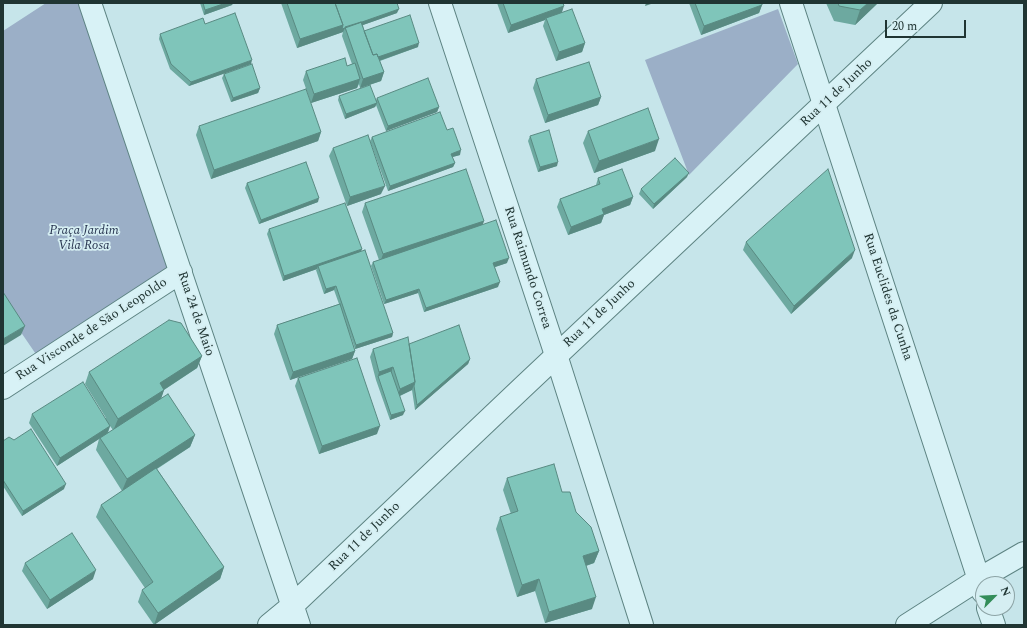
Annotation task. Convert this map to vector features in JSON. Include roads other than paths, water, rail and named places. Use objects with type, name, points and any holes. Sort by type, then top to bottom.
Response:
[{"type":"street","name":"Rua 24 de Maio","points":[[90,3],[296,616]]},
{"type":"street","name":"Rua Raimundo Correa","points":[[440,3],[556,355],[642,625]]},
{"type":"street","name":"Rua Euclides da Cunha","points":[[791,3],[823,106],[978,576]]},
{"type":"street","name":"Rua 11 de Junho","points":[[269,625],[296,616],[556,355],[931,3]]},
{"type":"street","name":"Rua Visconde de São Leopoldo","points":[[3,388],[181,272]]},
{"type":"street","points":[[993,576],[1024,553]]},
{"type":"street","points":[[907,625],[975,588]]},
{"type":"park label","name":"Praça Jardim Vila Rosa","points":[[84,238]]}]
